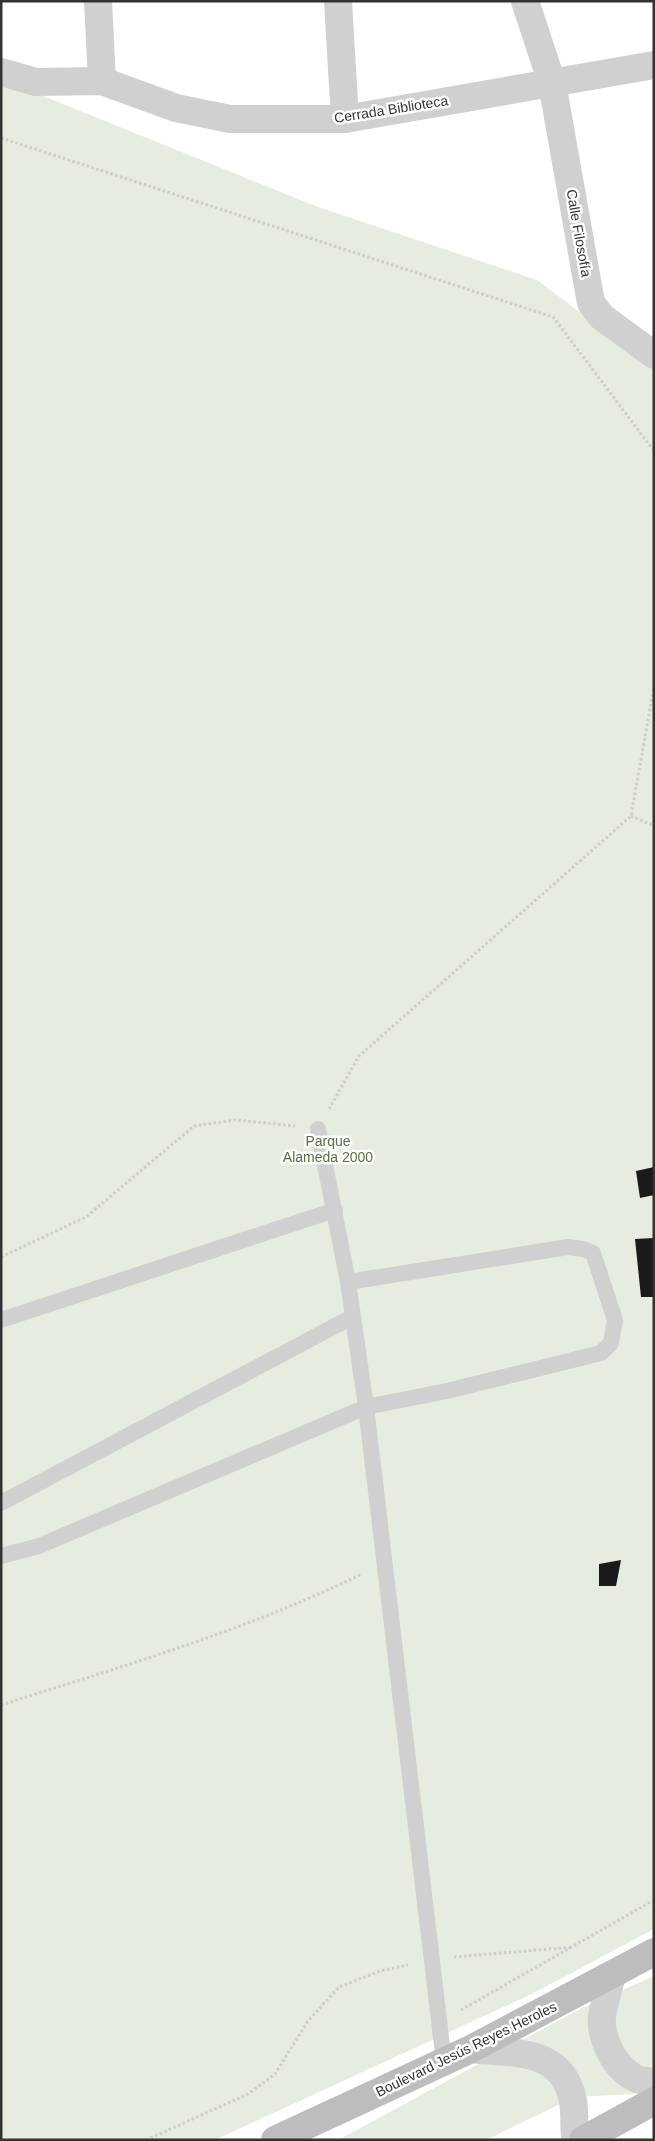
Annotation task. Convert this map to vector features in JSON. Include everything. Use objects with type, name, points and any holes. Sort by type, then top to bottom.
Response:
[{"type":"main road","name":"Boulevard Jesús Reyes Heroles","points":[[275,2140],[471,2049],[654,1952]]},
{"type":"main road","points":[[583,2140],[654,2101]]},
{"type":"street","points":[[1,72],[36,82],[102,81],[98,1]]},
{"type":"street","points":[[338,1],[345,119]]},
{"type":"street","name":"Calle Filosofía","points":[[525,1],[552,83],[591,303],[602,317],[654,355]]},
{"type":"street","name":"Cerrada Biblioteca","points":[[102,81],[176,108],[230,119],[345,119],[654,65]]},
{"type":"street","points":[[612,1975],[602,2017],[604,2035],[609,2051],[622,2070],[636,2079],[654,2082]]},
{"type":"street","points":[[471,2049],[531,2055],[548,2060],[554,2065],[568,2084],[573,2101],[575,2140]]},
{"type":"lane","points":[[318,1129],[348,1282],[366,1407],[444,2062]]},
{"type":"lane","points":[[1,1320],[335,1210]]},
{"type":"lane","points":[[1,1556],[39,1546],[366,1407],[447,1391],[601,1353],[611,1343],[615,1320],[593,1253],[584,1248],[568,1247],[348,1282]]},
{"type":"lane","points":[[1,1503],[352,1317]]},
{"type":"path","points":[[1,138],[553,317],[654,451]]},
{"type":"path","points":[[1,1257],[86,1217],[194,1126],[235,1120],[318,1129],[359,1056],[631,816],[654,686]]},
{"type":"path","points":[[631,816],[654,826]]},
{"type":"path","points":[[1,1705],[190,1645],[312,1599],[385,1563]]},
{"type":"path","points":[[439,2021],[654,1900]]},
{"type":"path","points":[[146,2140],[248,2094],[275,2074],[308,2021],[339,1986],[380,1971],[432,1959],[573,1947]]},
{"type":"green space","name":"Parque Alameda 2000","points":[[1,79],[318,207],[537,280],[654,368],[654,1929],[534,1993],[215,2140],[1,2140]]},
{"type":"green space","points":[[654,1976],[654,2082],[634,2094],[575,2097],[486,2140],[338,2140],[580,2009]]},
{"type":"building","points":[[654,1167],[654,1195],[640,1198],[636,1171]]},
{"type":"building","points":[[654,1238],[654,1297],[641,1297],[635,1239]]},
{"type":"building","points":[[621,1560],[616,1586],[599,1586],[599,1564]]}]
